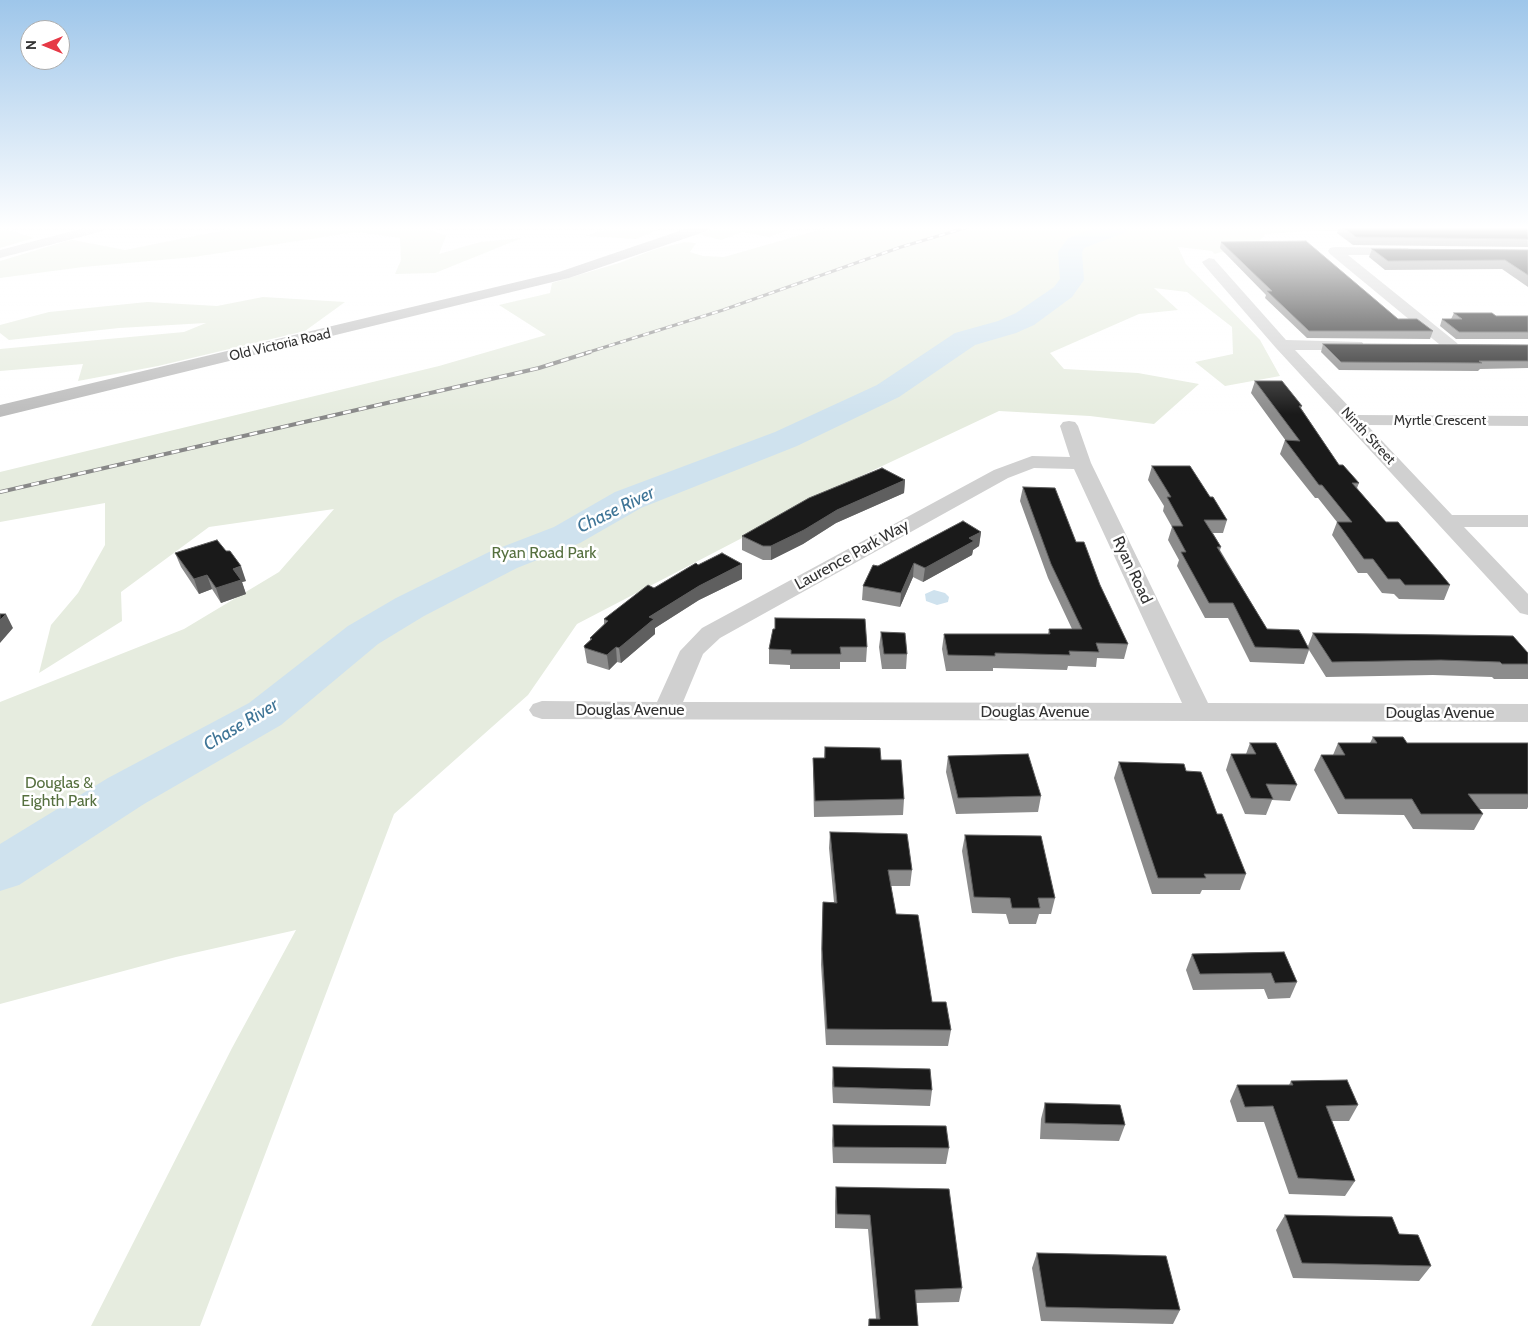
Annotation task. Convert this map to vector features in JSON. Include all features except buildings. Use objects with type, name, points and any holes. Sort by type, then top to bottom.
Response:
[{"type":"street","name":"Old Victoria Road","points":[[0,411],[505,290]]},
{"type":"street","name":"Ninth Street","points":[[1234,290],[1282,345],[1528,608]]},
{"type":"street","points":[[1382,290],[1451,346]]},
{"type":"street","points":[[1282,345],[1376,345]]},
{"type":"street","points":[[1423,345],[1470,346]]},
{"type":"street","name":"Myrtle Crescent","points":[[1353,420],[1528,422]]},
{"type":"street","name":"Ryan Road","points":[[1069,426],[1081,463],[1199,712]]},
{"type":"street","name":"Laurence Park Way","points":[[666,710],[692,651],[712,633],[1001,474],[1032,462],[1081,463]]},
{"type":"street","points":[[1446,521],[1528,521]]},
{"type":"street","name":"Douglas Avenue","points":[[542,710],[1528,713]]},
{"type":"green space","points":[[551,290],[1156,290],[1178,310],[1139,314],[1050,353],[1064,369],[1138,373],[1199,384],[1154,424],[1090,416],[999,411],[861,476],[577,624],[528,695],[394,814],[200,1326],[91,1326],[232,1048],[296,930],[176,957],[0,1004],[0,702],[184,629],[279,572],[334,509],[209,527],[121,592],[122,621],[39,673],[51,625],[78,593],[105,545],[105,503],[0,522],[0,472],[439,366],[546,335],[499,305],[550,293]]},
{"type":"green space","points":[[1170,290],[1211,290],[1260,340],[1280,376],[1225,386],[1195,362],[1233,354],[1232,327],[1187,292]]},
{"type":"green space","points":[[263,297],[345,302],[305,331],[158,366],[78,381],[83,364],[0,371],[0,349],[184,332],[206,323],[119,328],[9,340],[0,333],[0,325],[49,312],[147,302],[217,306]]},
{"type":"water","points":[[934,590],[945,593],[949,597],[948,602],[937,605],[926,601],[925,594]]},
{"type":"waterway","name":"Chase River","points":[[0,870],[126,791],[265,714],[363,635],[410,607],[503,560],[567,535],[628,500],[786,439],[888,391],[965,339],[1007,327],[1025,319],[1065,290]]},
{"type":"railway","points":[[586,353],[723,310],[780,290]]},
{"type":"railway","points":[[0,492],[539,368],[590,352]]},
{"type":"park label","name":"Ryan Road Park","points":[[544,553]]},
{"type":"park label","name":"Douglas & Eighth Park","points":[[59,792]]}]
